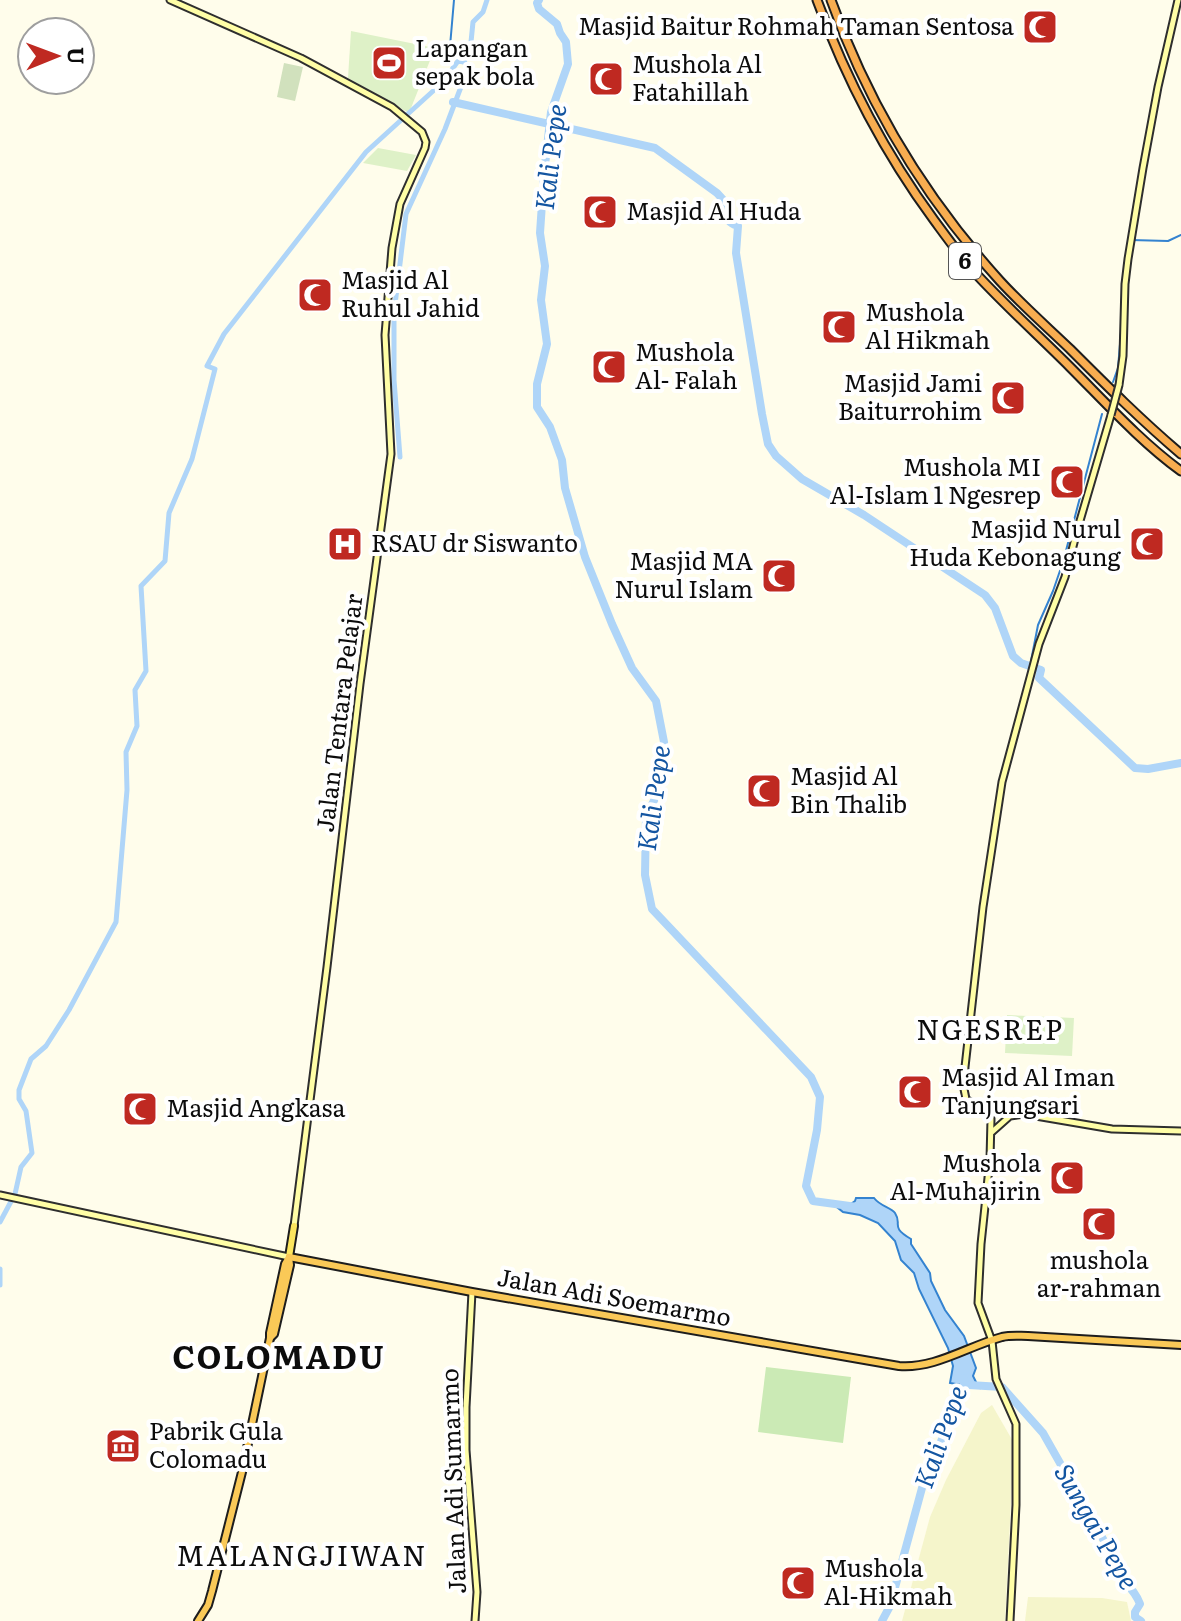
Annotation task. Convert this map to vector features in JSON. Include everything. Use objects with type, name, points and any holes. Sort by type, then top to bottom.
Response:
[{"type":"highway","name":"6","points":[[817,0],[829,34],[876,133],[906,182],[950,242],[1010,308],[1107,404],[1181,471]]},
{"type":"highway","name":"6","points":[[831,0],[884,118],[923,182],[967,242],[1001,282],[1181,454]]},
{"type":"highway","name":"Jalan Adi Soemarmo","points":[[289,1257],[899,1366],[933,1362],[992,1341]]},
{"type":"highway","points":[[198,1621],[208,1605],[242,1472],[285,1264],[289,1257]]},
{"type":"highway","points":[[992,1341],[1008,1336],[1028,1336],[1181,1345]]},
{"type":"main road","name":"Jalan Tentara Pelajar","points":[[170,0],[315,65],[403,114],[424,133],[426,147],[400,204],[392,248],[385,335],[391,446],[294,1226]]},
{"type":"main road","points":[[1010,1621],[1017,1435],[1015,1419],[996,1379],[992,1341],[979,1306],[991,1119],[989,1109],[966,1099],[966,1060],[998,801],[1044,626],[1063,583],[1121,371],[1125,284],[1158,87],[1178,0]]},
{"type":"main road","points":[[991,1132],[1010,1116],[1024,1114],[1101,1128],[1181,1131]]},
{"type":"main road","points":[[3,1196],[289,1257],[294,1226]]},
{"type":"main road","name":"Jalan Adi Sumarmo","points":[[472,1292],[466,1450],[477,1592],[475,1621]]},
{"type":"street","points":[[989,1109],[1024,1114]]},
{"type":"green space","name":"Lapangan sepak bola","points":[[351,31],[435,48],[409,113],[348,78]]},
{"type":"green space","points":[[284,63],[303,67],[295,101],[277,97]]},
{"type":"green space","points":[[378,148],[416,155],[407,171],[363,163]]},
{"type":"green space","points":[[1007,1015],[1074,1018],[1072,1056],[1005,1053]]},
{"type":"green space","points":[[766,1367],[851,1377],[843,1443],[758,1432]]},
{"type":"green space","points":[[992,1405],[1014,1443],[1005,1621],[902,1621],[930,1517],[981,1413]]},
{"type":"green space","points":[[1028,1597],[1102,1598],[1127,1602],[1131,1621],[1025,1621]]},
{"type":"water","points":[[856,1198],[874,1198],[895,1213],[898,1228],[911,1239],[911,1244],[930,1273],[945,1310],[964,1336],[976,1368],[973,1376],[979,1388],[950,1383],[953,1366],[948,1348],[914,1273],[901,1260],[895,1241],[878,1223],[838,1208],[848,1206]]},
{"type":"waterway","points":[[454,0],[449,58],[456,65]]},
{"type":"waterway","points":[[400,457],[394,380],[394,313],[406,214],[445,129],[467,71],[464,62],[471,42],[473,22],[483,12],[487,0]]},
{"type":"waterway","name":"Kali Pepe","points":[[539,0],[539,9],[557,24],[566,42],[568,64],[551,112],[544,174],[540,233],[545,266],[541,300],[547,344],[537,384],[537,407],[550,427],[562,460],[565,488],[585,557],[612,624],[632,668],[656,701],[664,742],[660,788],[646,817],[645,875],[652,909],[811,1077],[820,1097],[806,1186],[813,1201],[857,1207]]},
{"type":"waterway","points":[[0,1222],[15,1194],[21,1167],[32,1153],[26,1111],[19,1099],[19,1090],[31,1059],[46,1046],[69,1010],[116,922],[127,790],[126,752],[137,726],[135,690],[146,671],[141,586],[165,561],[169,513],[192,459],[215,369],[207,366],[224,334],[366,152],[443,82],[458,61],[464,62]]},
{"type":"waterway","points":[[453,102],[655,148],[717,193],[728,205],[729,220],[738,226],[736,253],[762,414],[768,444],[776,456],[802,479],[864,515],[985,595],[995,608],[1013,656],[1021,663],[1041,670],[1039,678],[1135,768],[1181,763]]},
{"type":"waterway","points":[[1131,240],[1168,241],[1181,235]]},
{"type":"waterway","points":[[1125,265],[1128,244]]},
{"type":"waterway","points":[[1113,382],[1118,368],[1122,320]]},
{"type":"waterway","points":[[1030,666],[1038,625],[1063,562],[1102,414]]},
{"type":"waterway","points":[[0,1269],[0,1285]]},
{"type":"waterway","name":"Kali Pepe","points":[[882,1621],[890,1606],[922,1488],[964,1385],[964,1378]]},
{"type":"waterway","name":"Sungai Pepe","points":[[969,1385],[1002,1387],[1043,1433],[1116,1562],[1115,1570],[1138,1598],[1140,1604],[1135,1617],[1141,1621]]},
{"type":"place","name":"Masjid Baitur Rohmah Taman Sentosa","points":[[1040,27]]},
{"type":"place","name":"Lapangan sepak bola","points":[[389,63]]},
{"type":"place","name":"Mushola Al Fatahillah","points":[[606,79]]},
{"type":"place","name":"Masjid Al Huda","points":[[600,212]]},
{"type":"place","name":"Masjid Al Ruhul Jahid","points":[[315,295]]},
{"type":"place","name":"Mushola Al Hikmah","points":[[839,327]]},
{"type":"place","name":"Mushola Al- Falah","points":[[609,367]]},
{"type":"place","name":"Masjid Jami Baiturrohim","points":[[1008,398]]},
{"type":"place","name":"Mushola MI Al-Islam 1 Ngesrep","points":[[1067,482]]},
{"type":"place","name":"RSAU dr Siswanto","points":[[345,544]]},
{"type":"place","name":"Masjid Nurul Huda Kebonagung","points":[[1147,544]]},
{"type":"place","name":"Masjid MA Nurul Islam","points":[[779,576]]},
{"type":"place","name":"Masjid Al Bin Thalib","points":[[764,791]]},
{"type":"place","name":"Masjid Al Iman Tanjungsari","points":[[915,1092]]},
{"type":"place","name":"Masjid Angkasa","points":[[140,1109]]},
{"type":"place","name":"Mushola Al-Muhajirin","points":[[1067,1178]]},
{"type":"place","name":"mushola ar-rahman","points":[[1099,1224]]},
{"type":"place","name":"Pabrik Gula Colomadu","points":[[123,1446]]},
{"type":"place","name":"Mushola Al-Hikmah","points":[[798,1583]]},
{"type":"district","name":"NGESREP","points":[[990,1030]]},
{"type":"district","name":"COLOMADU","points":[[279,1358]]},
{"type":"district","name":"MALANGJIWAN","points":[[302,1556]]}]
